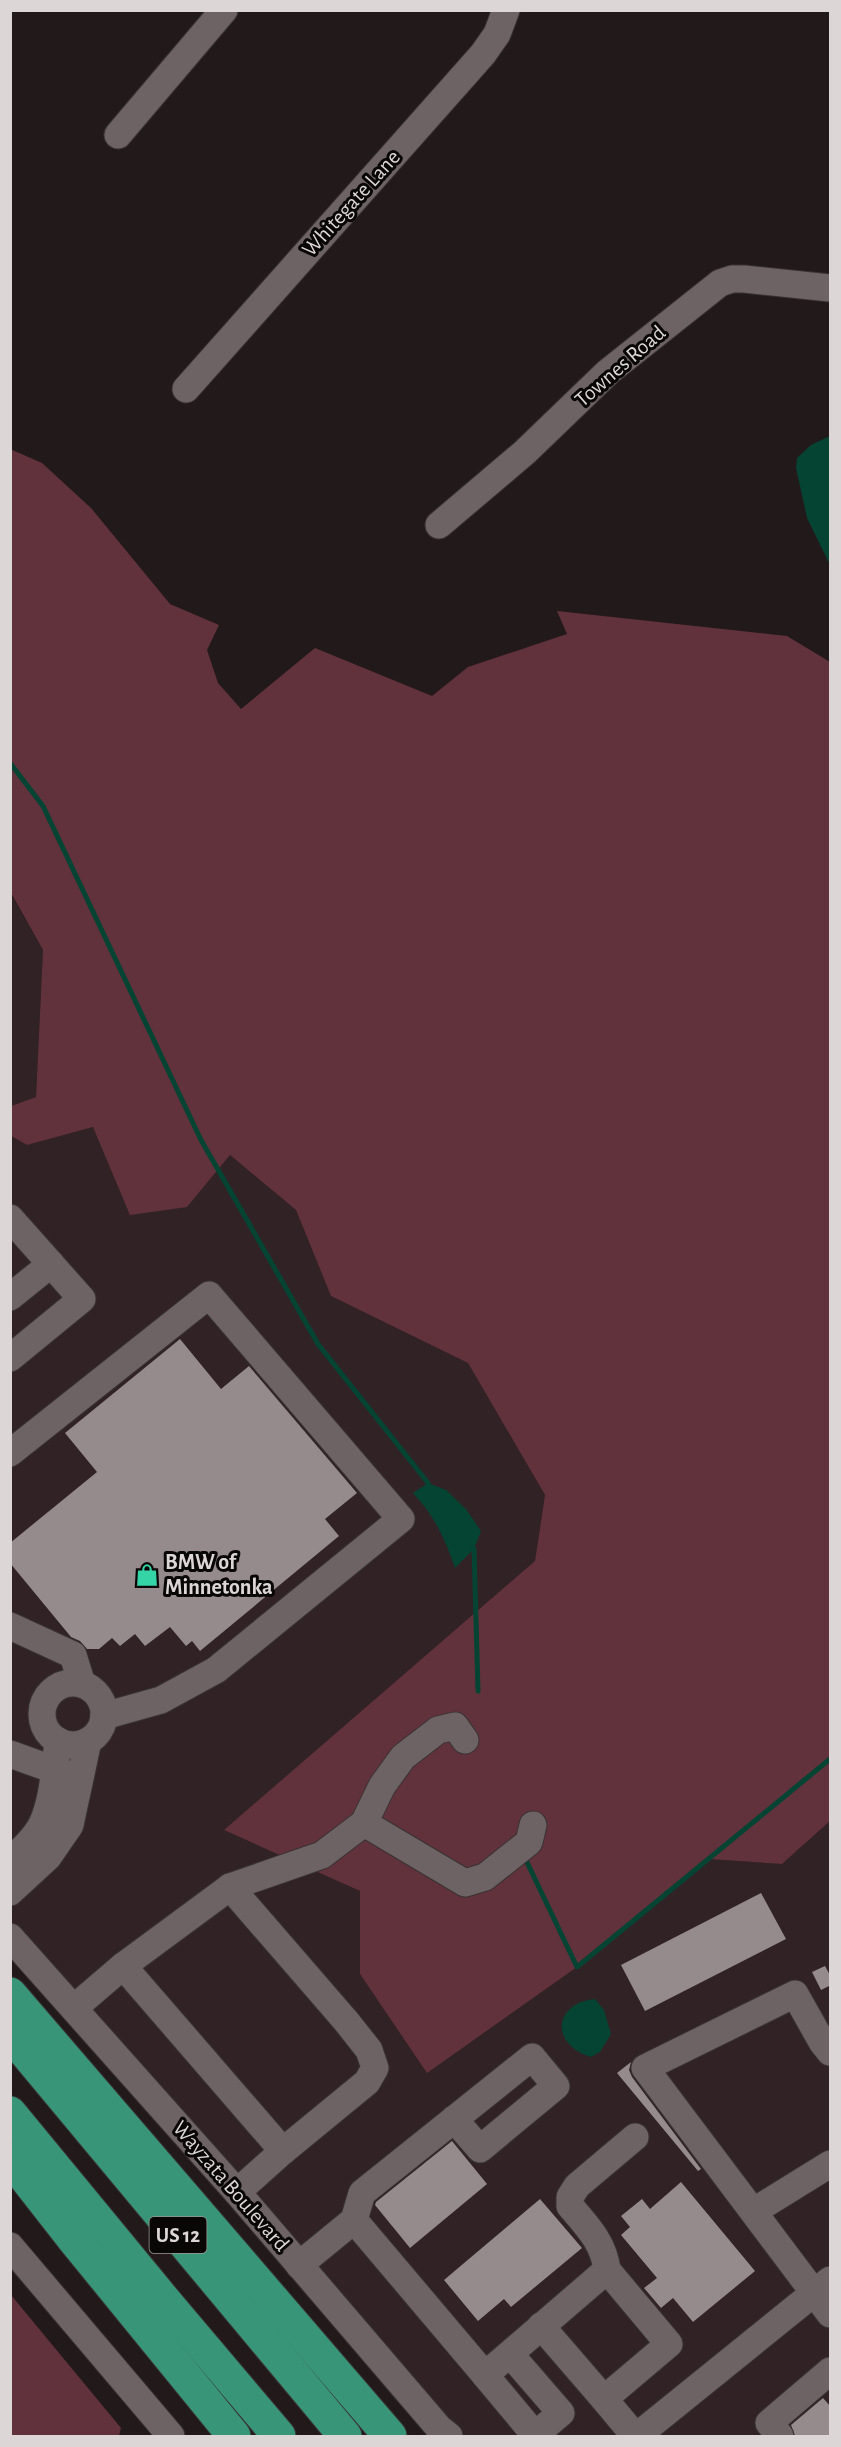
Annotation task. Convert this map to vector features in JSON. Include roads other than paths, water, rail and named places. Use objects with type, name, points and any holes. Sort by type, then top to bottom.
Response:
[{"type":"highway","points":[[10,1994],[390,2436]]},
{"type":"highway","name":"US 12","points":[[10,2034],[345,2436]]},
{"type":"highway","name":"US 12","points":[[10,2113],[279,2436]]},
{"type":"highway","points":[[10,2158],[234,2436]]},
{"type":"street","points":[[118,135],[224,10]]},
{"type":"street","name":"Whitegate Lane","points":[[186,389],[483,54],[497,34],[506,10]]},
{"type":"street","name":"Townes Road","points":[[439,525],[525,452],[608,372],[720,283],[732,279],[744,279],[831,288]]},
{"type":"street","points":[[10,1218],[82,1299],[10,1358]]},
{"type":"street","points":[[10,1297],[51,1264]]},
{"type":"street","points":[[10,1453],[209,1295],[401,1519],[216,1670],[161,1700],[104,1716]]},
{"type":"street","points":[[10,1626],[73,1655],[82,1684]]},
{"type":"street","points":[[10,1892],[48,1857],[70,1825],[67,1774],[58,1741],[45,1726],[43,1706],[47,1697],[62,1685],[82,1684],[91,1688],[99,1696],[103,1705],[102,1726],[88,1741],[78,1744],[58,1741]]},
{"type":"street","points":[[74,2008],[123,1966],[230,1887],[322,1855],[364,1823],[382,1786],[404,1757],[438,1730],[454,1726],[465,1740]]},
{"type":"street","points":[[10,1860],[24,1848],[42,1825],[67,1774],[88,1741]]},
{"type":"street","points":[[10,1754],[67,1774]]},
{"type":"street","points":[[364,1823],[465,1883],[485,1877],[529,1842],[533,1825]]},
{"type":"street","points":[[230,1887],[346,2021],[369,2050],[375,2068],[367,2082],[237,2192]]},
{"type":"street","name":"Wayzata Boulevard","points":[[10,1937],[237,2192],[439,2428],[449,2436]]},
{"type":"street","points":[[123,1966],[283,2151]]},
{"type":"street","points":[[541,2326],[636,2436],[825,2296],[754,2211],[645,2068],[795,1994],[822,2042],[831,2052]]},
{"type":"street","points":[[299,2265],[354,2220],[362,2193],[454,2119]]},
{"type":"street","points":[[604,2400],[669,2344],[606,2270],[605,2256],[596,2237],[570,2206],[570,2197],[577,2186],[635,2137]]},
{"type":"street","points":[[754,2211],[831,2164]]},
{"type":"street","points":[[354,2220],[535,2435],[561,2413],[510,2354]]},
{"type":"street","points":[[10,2246],[171,2436]]},
{"type":"street","points":[[485,2375],[606,2270]]},
{"type":"street","points":[[780,2436],[769,2423],[831,2371]]},
{"type":"waterway","points":[[10,763],[43,806],[201,1140],[318,1344],[428,1483]]},
{"type":"waterway","points":[[474,1549],[478,1691]]},
{"type":"waterway","points":[[524,1856],[577,1967],[830,1759]]},
{"type":"place","name":"BMW of Minnetonka","points":[[147,1575]]}]
